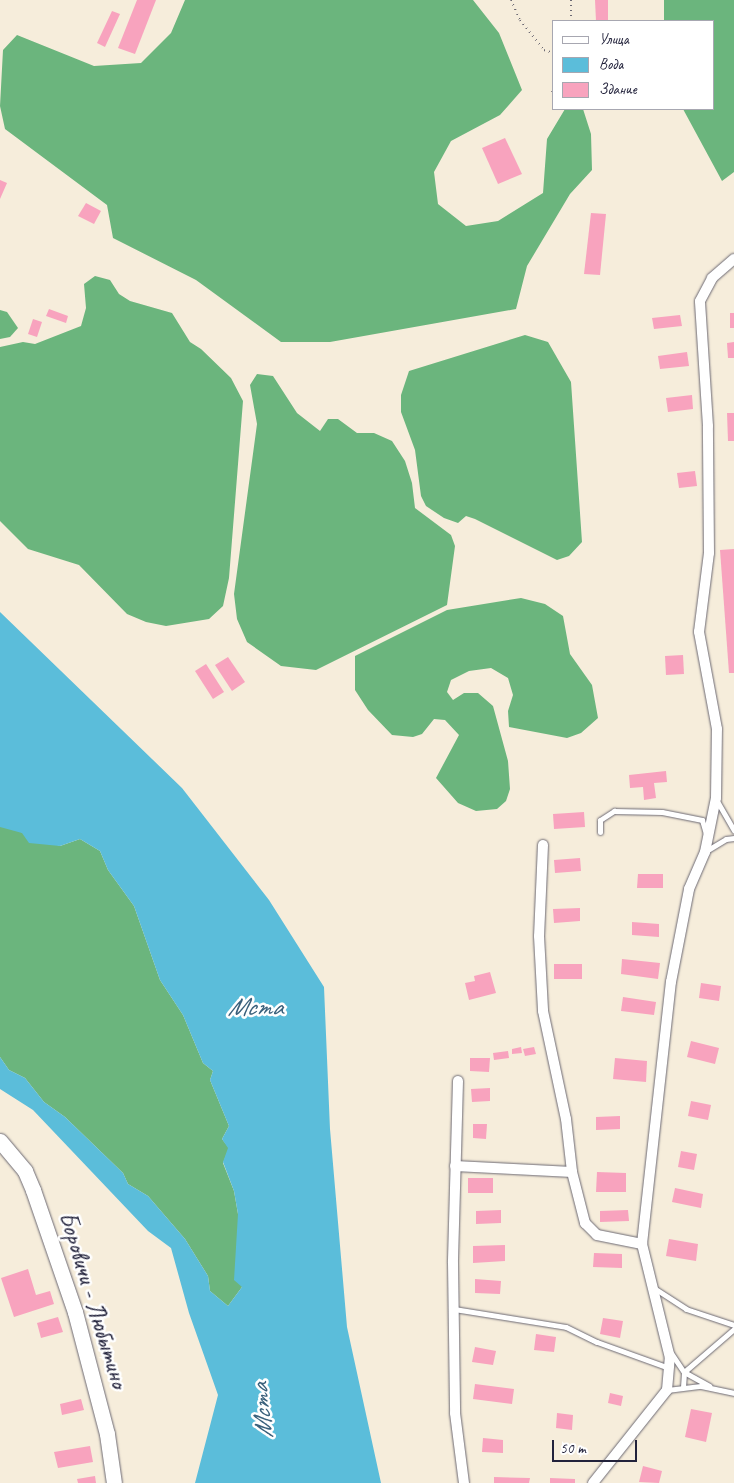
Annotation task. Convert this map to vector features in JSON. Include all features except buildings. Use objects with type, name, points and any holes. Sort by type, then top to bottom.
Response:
[{"type":"main road","name":"Боровичи - Любытино","points":[[0,1141],[25,1171],[72,1303],[90,1362],[107,1434],[114,1483]]},
{"type":"street","points":[[593,1483],[667,1390],[668,1350],[642,1244],[671,982],[689,889],[705,852],[716,798],[717,729],[698,632],[709,553],[708,426],[700,301],[712,278],[734,259]]},
{"type":"street","points":[[543,845],[539,936],[544,1011],[566,1120],[572,1172],[585,1223],[597,1235],[642,1244]]},
{"type":"street","points":[[458,1081],[455,1166],[455,1413],[464,1483]]},
{"type":"street","points":[[455,1166],[572,1172]]},
{"type":"lane","points":[[716,798],[734,830]]},
{"type":"lane","points":[[600,832],[600,820],[614,811],[662,812],[702,820],[708,839]]},
{"type":"lane","points":[[705,852],[726,839],[734,838]]},
{"type":"lane","points":[[651,1285],[686,1310],[734,1327],[684,1372],[683,1387]]},
{"type":"lane","points":[[454,1309],[566,1327],[597,1342],[669,1368]]},
{"type":"lane","points":[[668,1350],[684,1372],[712,1388]]},
{"type":"lane","points":[[667,1390],[683,1387],[712,1388],[734,1393]]},
{"type":"path","points":[[511,0],[526,28],[544,50],[552,53]]},
{"type":"path","points":[[571,20],[572,0]]},
{"type":"green space","points":[[185,0],[473,0],[499,33],[522,90],[500,115],[451,141],[434,172],[438,204],[466,226],[498,221],[543,193],[547,139],[564,110],[583,110],[591,134],[592,170],[570,194],[527,266],[516,309],[330,342],[281,342],[196,280],[113,238],[107,205],[5,129],[0,106],[3,50],[17,35],[94,66],[141,63],[171,33]]},
{"type":"green space","points":[[664,0],[734,0],[734,172],[722,181],[684,110],[714,110],[714,20],[664,20]]},
{"type":"green space","points":[[95,276],[110,280],[119,294],[130,301],[172,313],[190,342],[201,349],[231,378],[243,401],[229,578],[223,606],[209,619],[166,626],[146,622],[127,614],[79,565],[28,549],[0,521],[0,347],[23,342],[35,344],[81,326],[86,308],[84,284]]},
{"type":"green space","points":[[0,310],[7,312],[18,328],[10,337],[0,339]]},
{"type":"green space","points":[[525,335],[548,342],[571,382],[582,542],[569,556],[557,560],[475,519],[466,516],[458,523],[444,518],[426,506],[421,496],[415,450],[401,412],[401,395],[409,371]]},
{"type":"green space","points":[[257,374],[273,376],[297,413],[320,431],[328,419],[338,419],[357,433],[374,433],[392,441],[405,461],[412,483],[415,508],[451,535],[455,546],[447,605],[316,670],[281,666],[247,642],[237,619],[234,594],[257,424],[250,385]]},
{"type":"green space","points":[[521,598],[545,604],[563,616],[570,654],[592,685],[598,718],[581,733],[567,738],[509,727],[508,711],[513,695],[508,678],[491,668],[469,671],[451,680],[447,692],[453,700],[464,693],[478,693],[493,706],[508,761],[510,789],[506,801],[497,809],[476,811],[458,803],[436,778],[459,735],[445,720],[434,719],[422,734],[413,737],[392,735],[368,710],[355,690],[355,656],[447,610]]},
{"type":"green space","points":[[4,826],[60,846],[80,839],[100,851],[108,870],[134,906],[160,980],[183,1015],[203,1063],[213,1071],[210,1080],[229,1126],[222,1139],[229,1148],[223,1163],[234,1191],[238,1214],[242,1287],[228,1306],[210,1291],[208,1276],[185,1239],[148,1196],[128,1184],[123,1173],[65,1117],[44,1102],[25,1078],[9,1070],[0,1057],[0,827]]},
{"type":"water","name":"Мста","points":[[0,612],[182,788],[269,900],[324,987],[330,1129],[347,1327],[381,1483],[195,1483],[218,1395],[189,1313],[171,1248],[148,1231],[33,1110],[0,1089],[0,1057],[9,1070],[25,1078],[44,1102],[65,1117],[123,1173],[128,1184],[148,1196],[185,1239],[208,1276],[210,1291],[228,1306],[242,1287],[234,1280],[238,1214],[234,1191],[223,1162],[228,1148],[222,1139],[229,1126],[210,1080],[213,1071],[203,1063],[183,1015],[160,980],[134,906],[108,870],[100,851],[80,839],[60,846],[29,843],[22,833],[0,827]]}]
